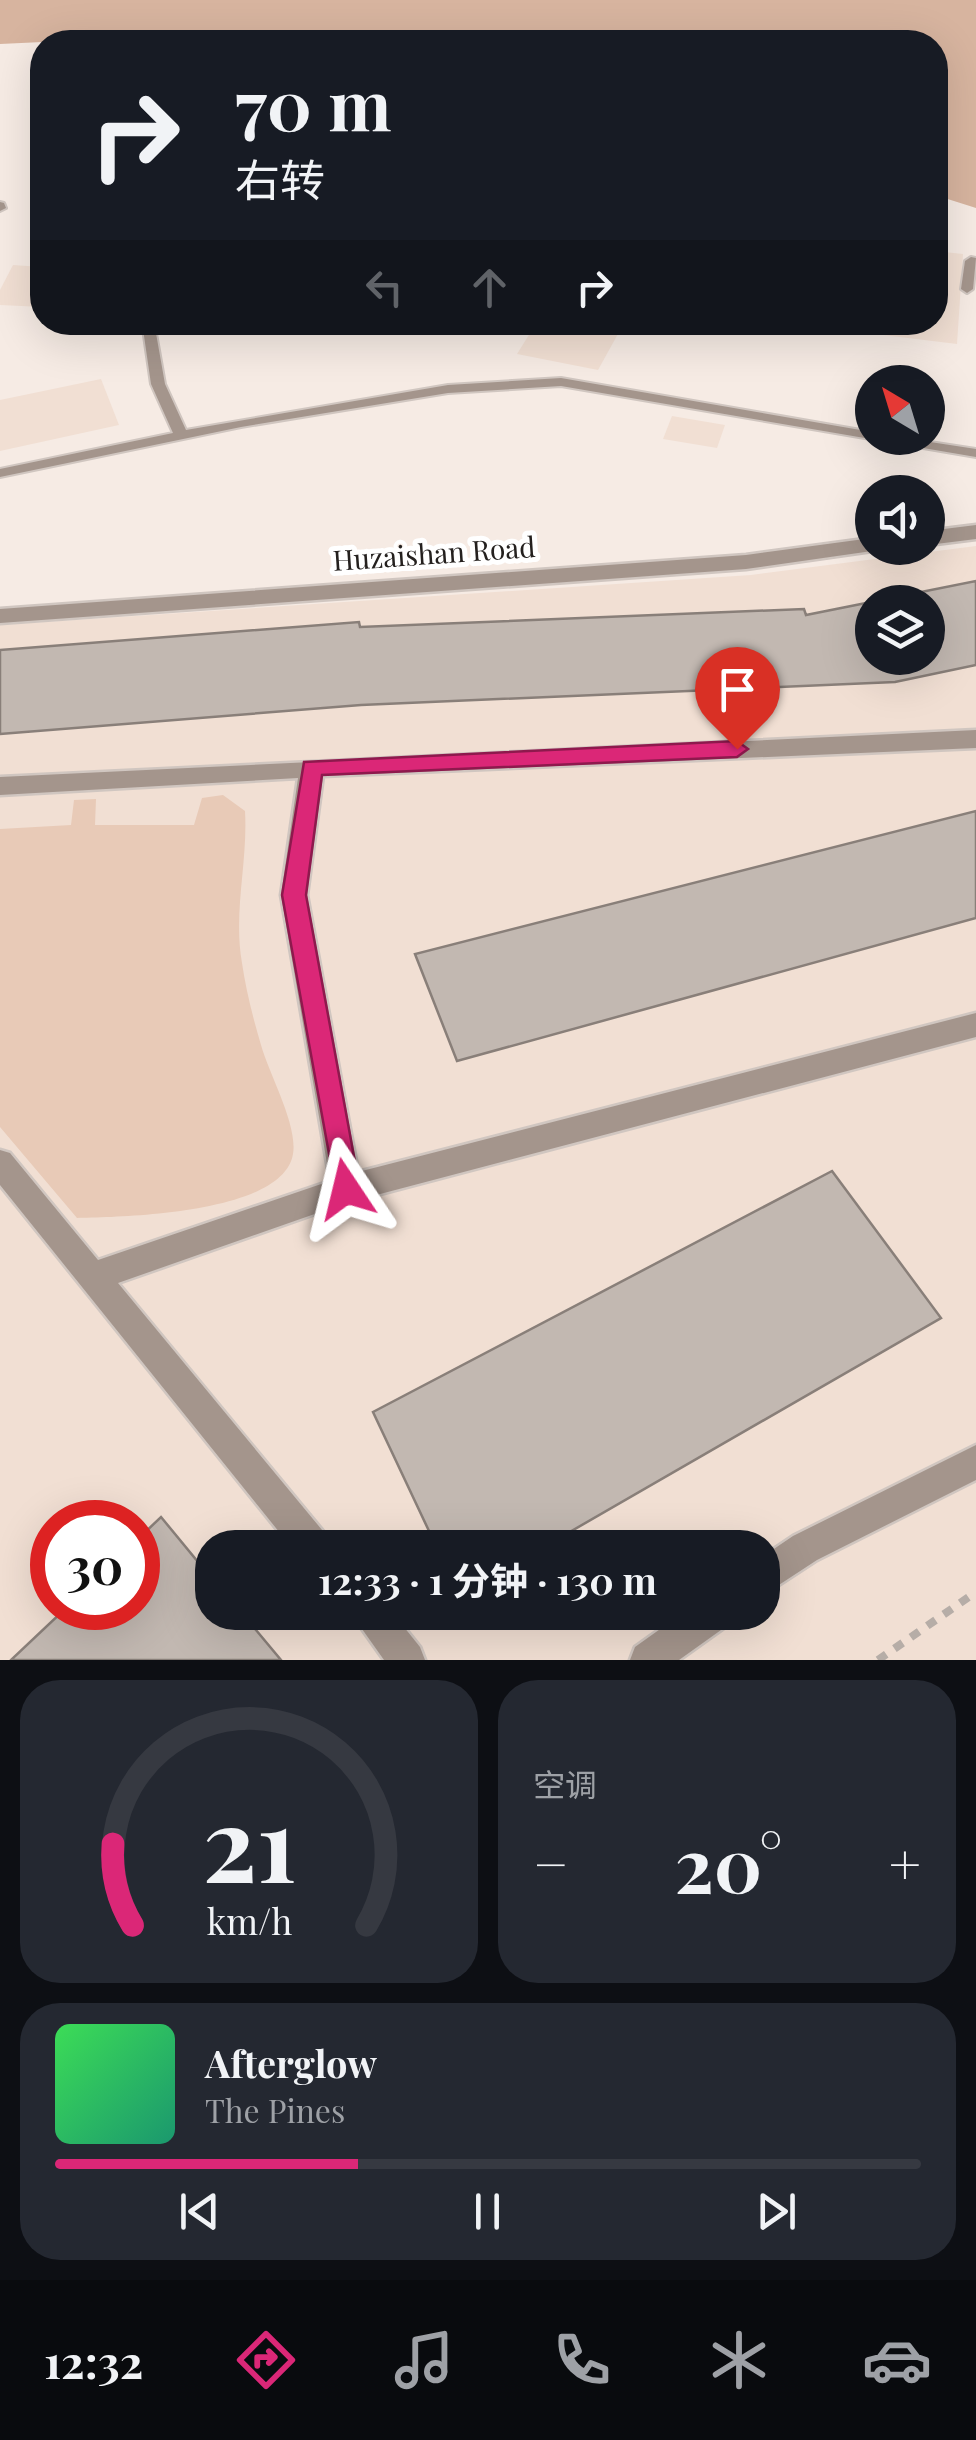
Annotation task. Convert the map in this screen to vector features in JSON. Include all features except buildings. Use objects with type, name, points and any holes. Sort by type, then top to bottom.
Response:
[{"type":"street","points":[[945,536],[976,532]]},
{"type":"street","name":"Huzaishan Road","points":[[0,616],[746,562],[855,547]]},
{"type":"street","points":[[0,786],[312,768],[976,740]]},
{"type":"street","points":[[312,768],[294,895],[346,1189]]},
{"type":"street","points":[[94,1276],[346,1189],[976,1025]]},
{"type":"street","points":[[0,1163],[300,1530]]},
{"type":"street","points":[[780,1565],[805,1548],[976,1462]]},
{"type":"street","points":[[383,1630],[407,1660]]},
{"type":"street","points":[[648,1660],[690,1630]]},
{"type":"lane","points":[[968,289],[970,261],[976,262]]},
{"type":"lane","points":[[150,335],[158,384],[181,436]]},
{"type":"lane","points":[[0,473],[181,436],[448,389],[561,382],[855,433]]},
{"type":"lane","points":[[945,448],[976,453]]},
{"type":"path","points":[[878,1660],[976,1592]]},
{"type":"shaded area","points":[[0,0],[976,0],[976,208],[948,199],[948,30],[30,30],[30,43],[0,44]]},
{"type":"shaded area","points":[[948,252],[963,254],[957,344],[883,335],[948,335]]},
{"type":"shaded area","points":[[13,265],[30,266],[30,306],[0,305],[0,290]]},
{"type":"shaded area","points":[[529,335],[617,335],[598,370],[517,354]]},
{"type":"shaded area","points":[[101,379],[119,425],[0,451],[0,400]]},
{"type":"shaded area","points":[[672,416],[725,425],[717,448],[663,439]]},
{"type":"shaded area","points":[[976,546],[976,1660],[0,1660],[0,625],[751,575],[855,562],[855,565],[945,565],[945,550]]},
{"type":"shaded area","points":[[223,795],[245,811],[239,925],[242,963],[261,1045],[291,1129],[293,1154],[283,1174],[262,1189],[232,1200],[163,1213],[77,1218],[0,1127],[0,829],[71,825],[74,800],[96,799],[95,825],[194,825],[202,798]]},
{"type":"route","points":[[346,1189],[294,895],[312,768],[737,749]]}]
